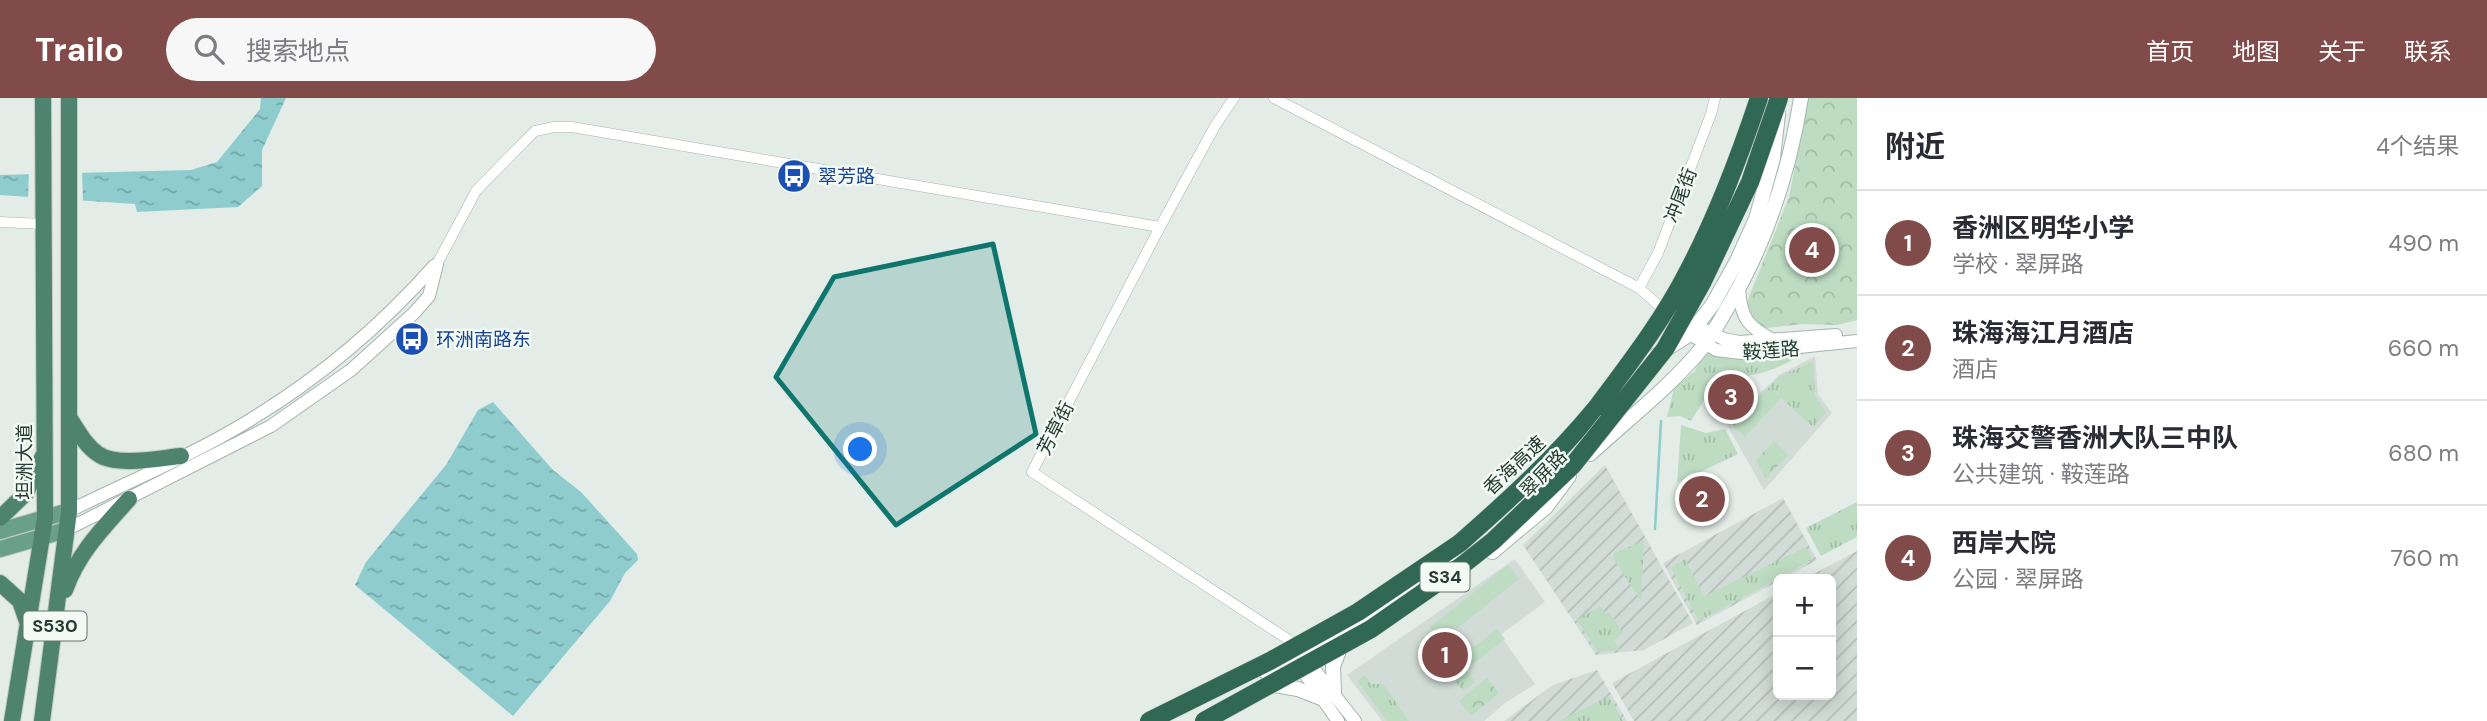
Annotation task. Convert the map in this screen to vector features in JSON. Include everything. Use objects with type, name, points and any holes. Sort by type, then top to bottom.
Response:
[{"type":"highway","name":"坦洲大道","points":[[12,721],[45,518],[43,98]]},
{"type":"highway","points":[[69,98],[69,511]]},
{"type":"highway","name":"香海高速","points":[[1149,721],[1270,661],[1358,612],[1460,543],[1516,495],[1562,450],[1620,376],[1660,319],[1687,274],[1733,176],[1759,98]]},
{"type":"highway","name":"S34","points":[[1203,721],[1371,629],[1493,541],[1573,465],[1665,349],[1703,281],[1750,182],[1780,98]]},
{"type":"highway","points":[[70,418],[82,438],[98,454],[108,459],[135,460],[181,456]]},
{"type":"highway","points":[[0,518],[26,493],[45,450]]},
{"type":"highway","points":[[57,616],[71,573],[86,548],[129,499]]},
{"type":"highway","name":"S530","points":[[42,721],[69,511]]},
{"type":"highway","points":[[0,583],[20,601],[27,624]]},
{"type":"main road","name":"翠屏路","points":[[1160,721],[1298,657],[1365,618],[1418,582],[1486,532],[1639,367],[1693,330],[1713,304],[1763,221],[1780,98]]},
{"type":"main road","name":"翠屏路","points":[[1203,721],[1308,669],[1446,586],[1513,536],[1546,507],[1578,464],[1688,364],[1708,339],[1739,289],[1796,129],[1801,98]]},
{"type":"main road","points":[[0,531],[69,511]]},
{"type":"main road","points":[[0,549],[66,530]]},
{"type":"main road","points":[[1275,685],[1327,695],[1332,666],[1339,651]]},
{"type":"street","name":"芳草街","points":[[1234,98],[1160,227],[1032,472],[1292,642],[1298,657]]},
{"type":"street","points":[[1274,98],[1639,288],[1693,330]]},
{"type":"street","name":"冲尾街","points":[[1639,288],[1658,253],[1715,98]]},
{"type":"street","points":[[69,511],[250,420],[327,367],[401,304],[437,264],[476,191],[536,131],[572,127],[1160,227]]},
{"type":"street","points":[[0,222],[44,224]]},
{"type":"street","points":[[66,530],[271,426],[351,370],[429,296],[437,264]]},
{"type":"street","points":[[1739,289],[1743,316],[1756,331],[1775,341]]},
{"type":"street","name":"鞍莲路","points":[[1693,330],[1708,339],[1716,350],[1741,353],[1857,341]]},
{"type":"street","name":"鞍莲路","points":[[1708,339],[1775,341],[1857,333]]},
{"type":"street","points":[[1298,657],[1327,695],[1355,721]]},
{"type":"street","points":[[1327,695],[1338,721]]},
{"type":"highlighted area","points":[[993,244],[1036,434],[896,525],[776,377],[834,277]]},
{"type":"shaded area","points":[[1815,356],[1818,394],[1832,413],[1764,490],[1727,425],[1779,375]]},
{"type":"shaded area","points":[[1605,465],[1693,623],[1644,650],[1596,655],[1523,545]]},
{"type":"shaded area","points":[[1783,498],[1817,560],[1791,574],[1773,574],[1773,584],[1697,625],[1663,563]]},
{"type":"shaded area","points":[[1857,551],[1857,721],[1634,721],[1612,683],[1773,596],[1773,700],[1836,700],[1836,574],[1813,574]]},
{"type":"shaded area","points":[[1515,559],[1545,602],[1500,635],[1535,684],[1505,703],[1484,721],[1382,721],[1347,675]]},
{"type":"shaded area","points":[[1597,670],[1627,721],[1504,721],[1553,685]]},
{"type":"green space","points":[[1808,98],[1857,98],[1857,320],[1837,325],[1802,324],[1766,328],[1753,320],[1747,302],[1789,197]]},
{"type":"green space","points":[[1708,344],[1728,351],[1819,345],[1785,364],[1759,374],[1734,375],[1723,370],[1691,421],[1680,416],[1667,417],[1674,388],[1695,371]]},
{"type":"green space","points":[[1813,361],[1815,395],[1826,412],[1813,427],[1781,398],[1745,437],[1732,425],[1779,377]]},
{"type":"green space","points":[[1681,425],[1706,433],[1725,429],[1738,454],[1677,483]]},
{"type":"green space","points":[[1774,441],[1788,455],[1765,479],[1756,460]]},
{"type":"green space","points":[[1857,502],[1857,537],[1821,556],[1806,528]]},
{"type":"green space","points":[[1644,541],[1641,601],[1613,558],[1614,553]]},
{"type":"green space","points":[[1806,547],[1813,559],[1785,574],[1773,574],[1773,581],[1699,621],[1671,568],[1685,559],[1704,596]]},
{"type":"green space","points":[[1508,565],[1519,579],[1441,641],[1430,627]]},
{"type":"green space","points":[[1600,606],[1605,614],[1609,612],[1623,633],[1614,640],[1620,650],[1598,652],[1577,620]]},
{"type":"green space","points":[[1497,629],[1505,639],[1466,669],[1475,682],[1463,691],[1446,669]]},
{"type":"green space","points":[[1365,675],[1371,684],[1383,684],[1409,721],[1387,721],[1357,681]]},
{"type":"green space","points":[[1487,678],[1499,693],[1471,716],[1459,701]]},
{"type":"green space","points":[[1609,696],[1623,721],[1559,721]]},
{"type":"water","points":[[261,98],[286,98],[262,150],[262,186],[238,207],[137,212],[135,204],[0,195],[0,175],[191,170],[217,162],[260,109]]},
{"type":"water","points":[[493,402],[553,470],[581,492],[637,554],[638,560],[625,573],[610,601],[513,716],[355,585],[366,562],[446,465],[478,410]]},
{"type":"pier","points":[[82,169],[83,204],[28,200],[29,170]]},
{"type":"waterway","points":[[1655,529],[1661,421]]},
{"type":"place","name":"翠芳路","points":[[794,176]]},
{"type":"place","name":"西岸大院","points":[[1812,250]]},
{"type":"place","name":"环洲南路东","points":[[412,339]]},
{"type":"place","name":"珠海交警香洲大队三中队","points":[[1731,397]]},
{"type":"place","name":"珠海海江月酒店","points":[[1702,499]]},
{"type":"place","name":"香洲区明华小学","points":[[1445,655]]}]
